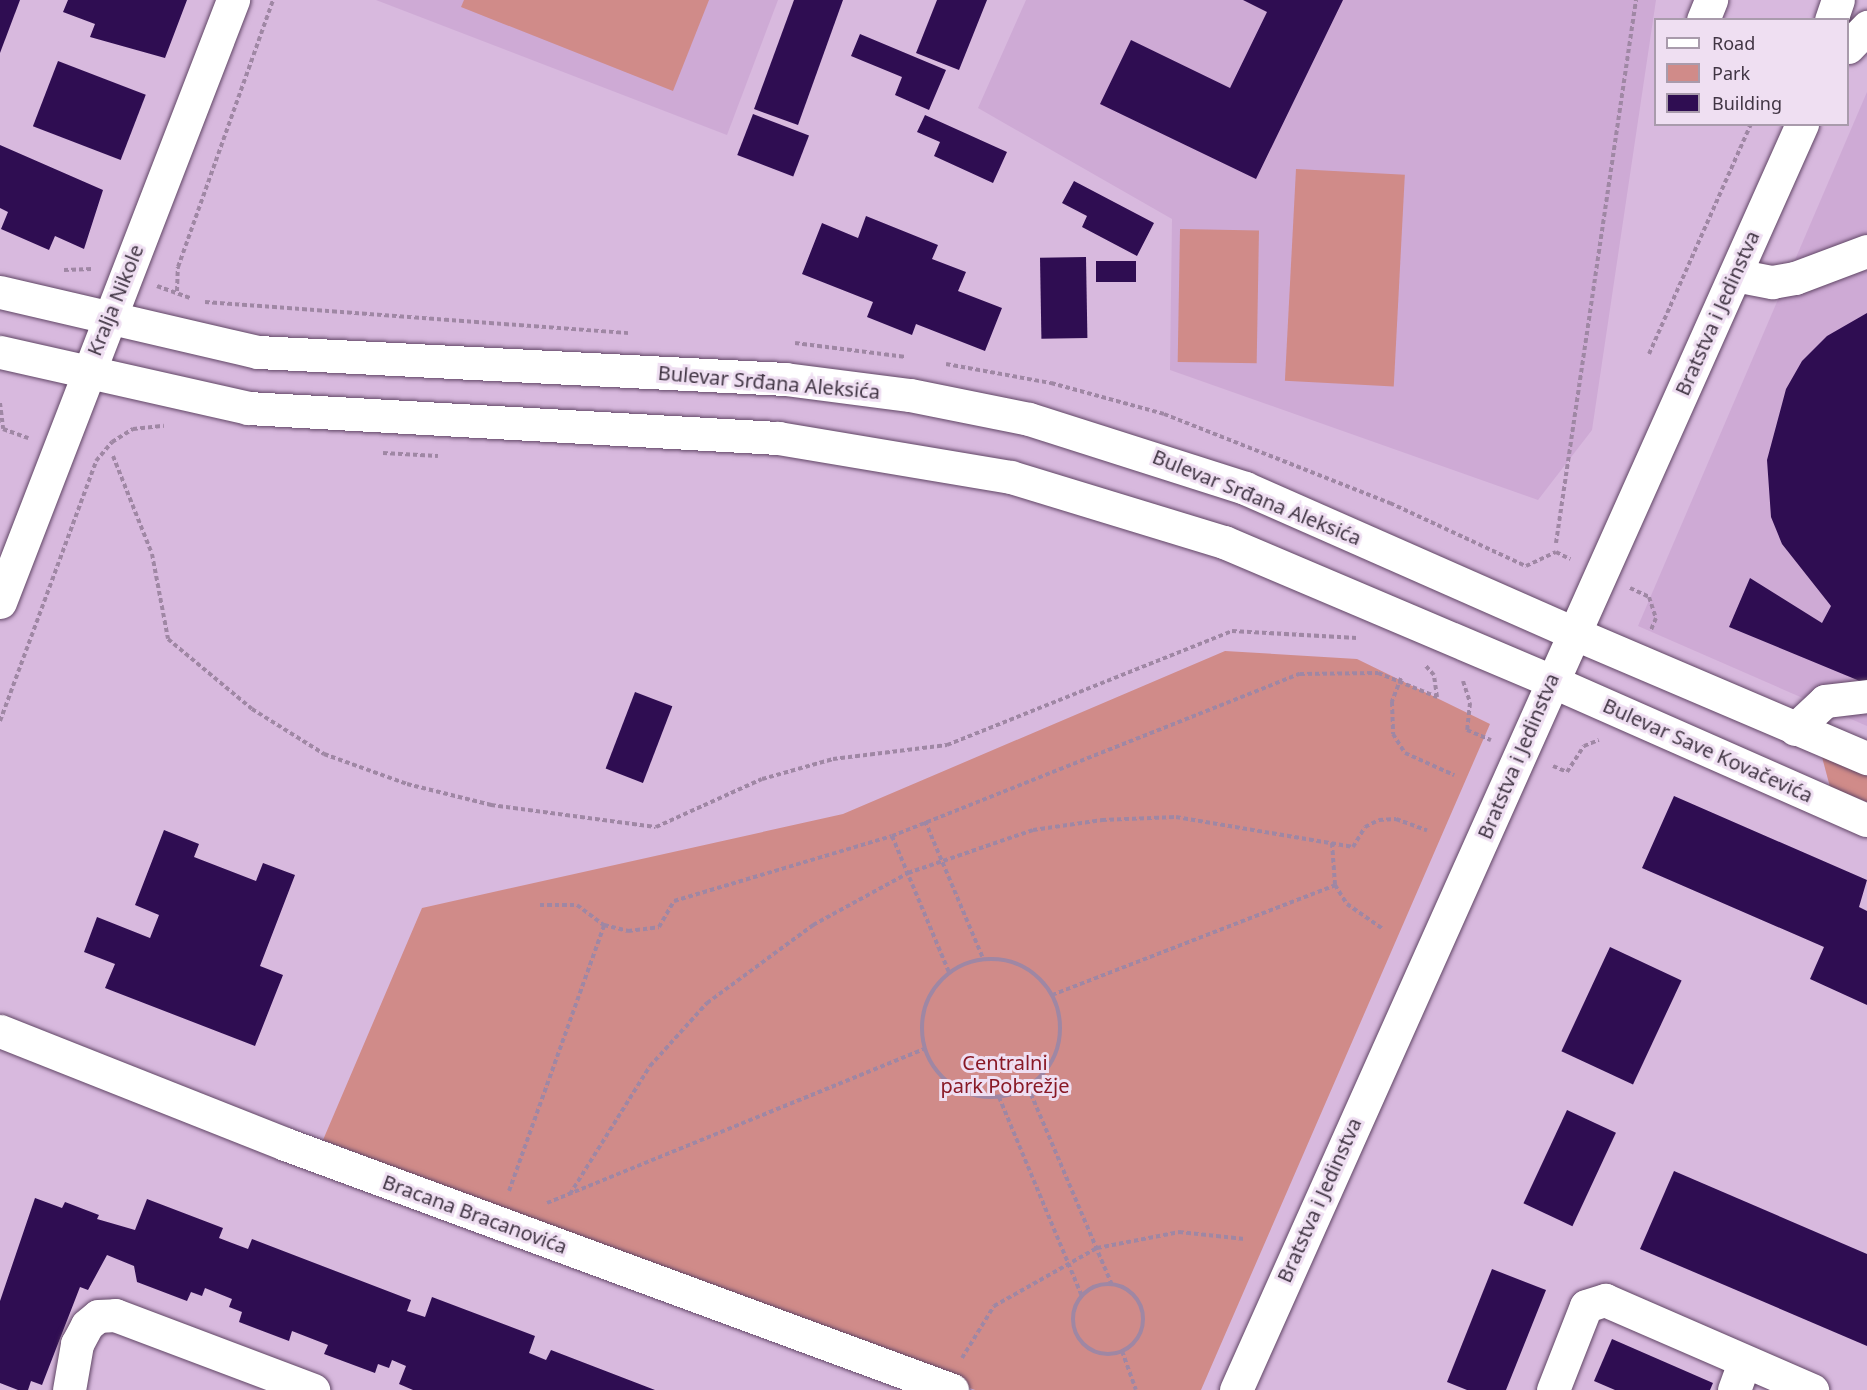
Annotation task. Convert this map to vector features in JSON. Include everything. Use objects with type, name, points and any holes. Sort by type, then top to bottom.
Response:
[{"type":"main road","name":"Kralja Nikole","points":[[0,602],[86,374],[233,0]]},
{"type":"main road","points":[[1704,18],[1711,0]]},
{"type":"main road","points":[[1833,18],[1838,0]]},
{"type":"main road","points":[[1849,46],[1867,27]]},
{"type":"main road","name":"Bratstva i Jedinstva","points":[[1236,1390],[1549,680],[1736,275],[1801,126]]},
{"type":"main road","points":[[1736,275],[1772,282],[1867,251]]},
{"type":"main road","name":"Bulevar Srđana Aleksića","points":[[0,292],[107,320],[258,352],[486,368],[785,379],[910,395],[1029,419],[1245,488],[1571,633]]},
{"type":"main road","points":[[0,352],[86,374],[248,408],[778,438],[999,475],[1224,542],[1549,680]]},
{"type":"main road","points":[[1571,633],[1867,758]]},
{"type":"main road","name":"Bulevar Save Kovačevića","points":[[1549,680],[1867,820]]},
{"type":"main road","points":[[1795,729],[1826,700],[1867,696]]},
{"type":"main road","name":"Bracana Bracanovića","points":[[0,1031],[498,1222],[950,1389]]},
{"type":"main road","points":[[1553,1390],[1586,1306],[1605,1300],[1739,1376],[1812,1390]]},
{"type":"main road","points":[[69,1390],[77,1344],[87,1325],[98,1316],[115,1315],[313,1390]]},
{"type":"path","points":[[195,301],[177,291],[178,267],[273,0]]},
{"type":"path","points":[[1556,543],[1636,0]]},
{"type":"path","points":[[1649,354],[1750,126]]},
{"type":"path","points":[[0,403],[3,429]]},
{"type":"path","points":[[0,721],[96,461],[133,429],[169,426]]},
{"type":"path","points":[[372,452],[443,457]]},
{"type":"path","points":[[113,456],[152,554],[168,639],[252,709],[324,754],[407,784],[491,805],[656,827],[772,776],[833,759],[947,745],[1232,631],[1364,638]]},
{"type":"path","points":[[1357,630],[1368,634]]},
{"type":"path","points":[[540,905],[577,905],[604,925],[628,931],[659,927],[674,901],[892,836],[1300,674],[1378,673],[1401,678],[1437,697],[1434,675],[1425,668],[1431,661],[1420,656]]},
{"type":"path","points":[[1460,677],[1470,704],[1467,730]]},
{"type":"path","points":[[1401,678],[1392,702],[1393,734],[1406,753],[1454,774]]},
{"type":"path","points":[[1567,772],[1584,746],[1604,738]]},
{"type":"path","points":[[570,1194],[650,1066],[707,1003],[813,925],[908,873],[1033,830],[1102,820],[1176,817],[1353,847],[1365,827],[1378,820],[1396,819],[1427,830]]},
{"type":"path","points":[[926,821],[983,958]]},
{"type":"path","points":[[892,836],[949,972]]},
{"type":"path","points":[[1332,843],[1335,885],[1347,904],[1383,929]]},
{"type":"path","points":[[1052,995],[1335,885]]},
{"type":"path","points":[[498,1222],[604,925]]},
{"type":"path","points":[[983,958],[1024,966],[1052,995],[1059,1015],[1055,1056],[1028,1087],[999,1097],[953,1086],[924,1049],[924,1006],[949,972],[983,958]]},
{"type":"path","points":[[498,1222],[924,1049]]},
{"type":"path","points":[[999,1097],[1082,1296],[1073,1320],[1081,1341],[1100,1353],[1122,1352],[1139,1337],[1143,1315],[1134,1295],[1112,1285],[1028,1087]]},
{"type":"path","points":[[950,1389],[994,1306],[1067,1261],[1097,1248],[1179,1232],[1245,1239]]},
{"type":"path","points":[[1082,1296],[1112,1285]]},
{"type":"path","points":[[1122,1352],[1136,1390]]},
{"type":"shaded area","points":[[376,0],[778,0],[727,135]]},
{"type":"shaded area","points":[[1026,0],[1656,0],[1592,430],[1538,500],[1170,370],[1172,219],[978,108]]},
{"type":"shaded area","points":[[1867,92],[1867,726],[1638,626]]},
{"type":"green space","points":[[464,0],[709,0],[673,91],[461,7]]},
{"type":"green space","points":[[1296,169],[1405,175],[1394,386],[1285,381]]},
{"type":"green space","points":[[1180,229],[1259,230],[1257,363],[1178,362]]},
{"type":"green space","name":"Centralni park Pobrežje","points":[[1225,651],[1357,659],[1490,724],[1201,1390],[975,1390],[323,1140],[422,908],[843,814]]},
{"type":"green space","points":[[1822,757],[1867,776],[1867,802],[1830,787]]},
{"type":"building","points":[[0,0],[20,0],[0,53]]},
{"type":"building","points":[[68,0],[187,0],[165,58],[90,37],[95,24],[63,12]]},
{"type":"building","points":[[794,0],[843,0],[798,125],[754,109]]},
{"type":"building","points":[[937,0],[987,0],[959,70],[916,53]]},
{"type":"building","points":[[1243,0],[1343,0],[1256,179],[1100,104],[1131,40],[1230,88],[1267,12]]},
{"type":"building","points":[[860,34],[946,70],[929,110],[895,95],[902,77],[851,56]]},
{"type":"building","points":[[58,61],[146,95],[121,160],[33,126]]},
{"type":"building","points":[[753,114],[809,136],[793,177],[737,155]]},
{"type":"building","points":[[925,115],[1007,152],[993,183],[934,156],[940,142],[917,132]]},
{"type":"building","points":[[0,145],[103,190],[84,249],[55,236],[49,250],[1,229],[8,212],[0,208]]},
{"type":"building","points":[[1074,181],[1154,223],[1137,256],[1082,227],[1087,216],[1062,203]]},
{"type":"building","points":[[866,216],[938,245],[932,259],[966,272],[958,291],[1002,308],[985,351],[916,324],[912,335],[867,317],[873,302],[802,274],[822,223],[858,238]]},
{"type":"building","points":[[1086,257],[1087,338],[1041,339],[1040,258]]},
{"type":"building","points":[[1096,261],[1136,261],[1136,282],[1096,282]]},
{"type":"building","points":[[1867,313],[1867,684],[1729,627],[1750,578],[1822,623],[1831,606],[1782,544],[1771,517],[1767,460],[1786,389],[1802,361],[1827,336]]},
{"type":"building","points":[[635,692],[672,706],[643,783],[606,769]]},
{"type":"building","points":[[1674,796],[1867,880],[1859,907],[1867,911],[1867,1005],[1810,979],[1824,947],[1642,868]]},
{"type":"building","points":[[164,830],[199,844],[194,857],[256,881],[263,863],[295,875],[260,966],[283,975],[255,1046],[105,988],[115,964],[84,952],[97,917],[150,938],[159,915],[135,905]]},
{"type":"building","points":[[1610,947],[1682,980],[1633,1085],[1561,1051]]},
{"type":"building","points":[[1567,1110],[1616,1133],[1572,1226],[1523,1203]]},
{"type":"building","points":[[1674,1171],[1867,1254],[1867,1346],[1640,1249]]},
{"type":"building","points":[[35,1198],[62,1208],[65,1202],[99,1215],[97,1219],[135,1230],[147,1199],[223,1228],[219,1238],[232,1243],[248,1249],[252,1239],[411,1300],[407,1311],[425,1317],[432,1297],[535,1336],[529,1353],[546,1360],[551,1350],[655,1390],[413,1390],[399,1384],[406,1366],[392,1360],[389,1368],[378,1364],[375,1373],[324,1354],[328,1345],[292,1331],[289,1341],[239,1322],[242,1312],[229,1307],[232,1299],[205,1288],[202,1296],[191,1292],[187,1301],[137,1282],[134,1266],[107,1255],[88,1290],[80,1287],[42,1385],[31,1381],[28,1390],[18,1390],[0,1383],[0,1301]]},
{"type":"building","points":[[1492,1269],[1546,1290],[1506,1390],[1467,1390],[1447,1382]]},
{"type":"building","points":[[1612,1339],[1713,1383],[1710,1390],[1615,1390],[1594,1381]]}]
